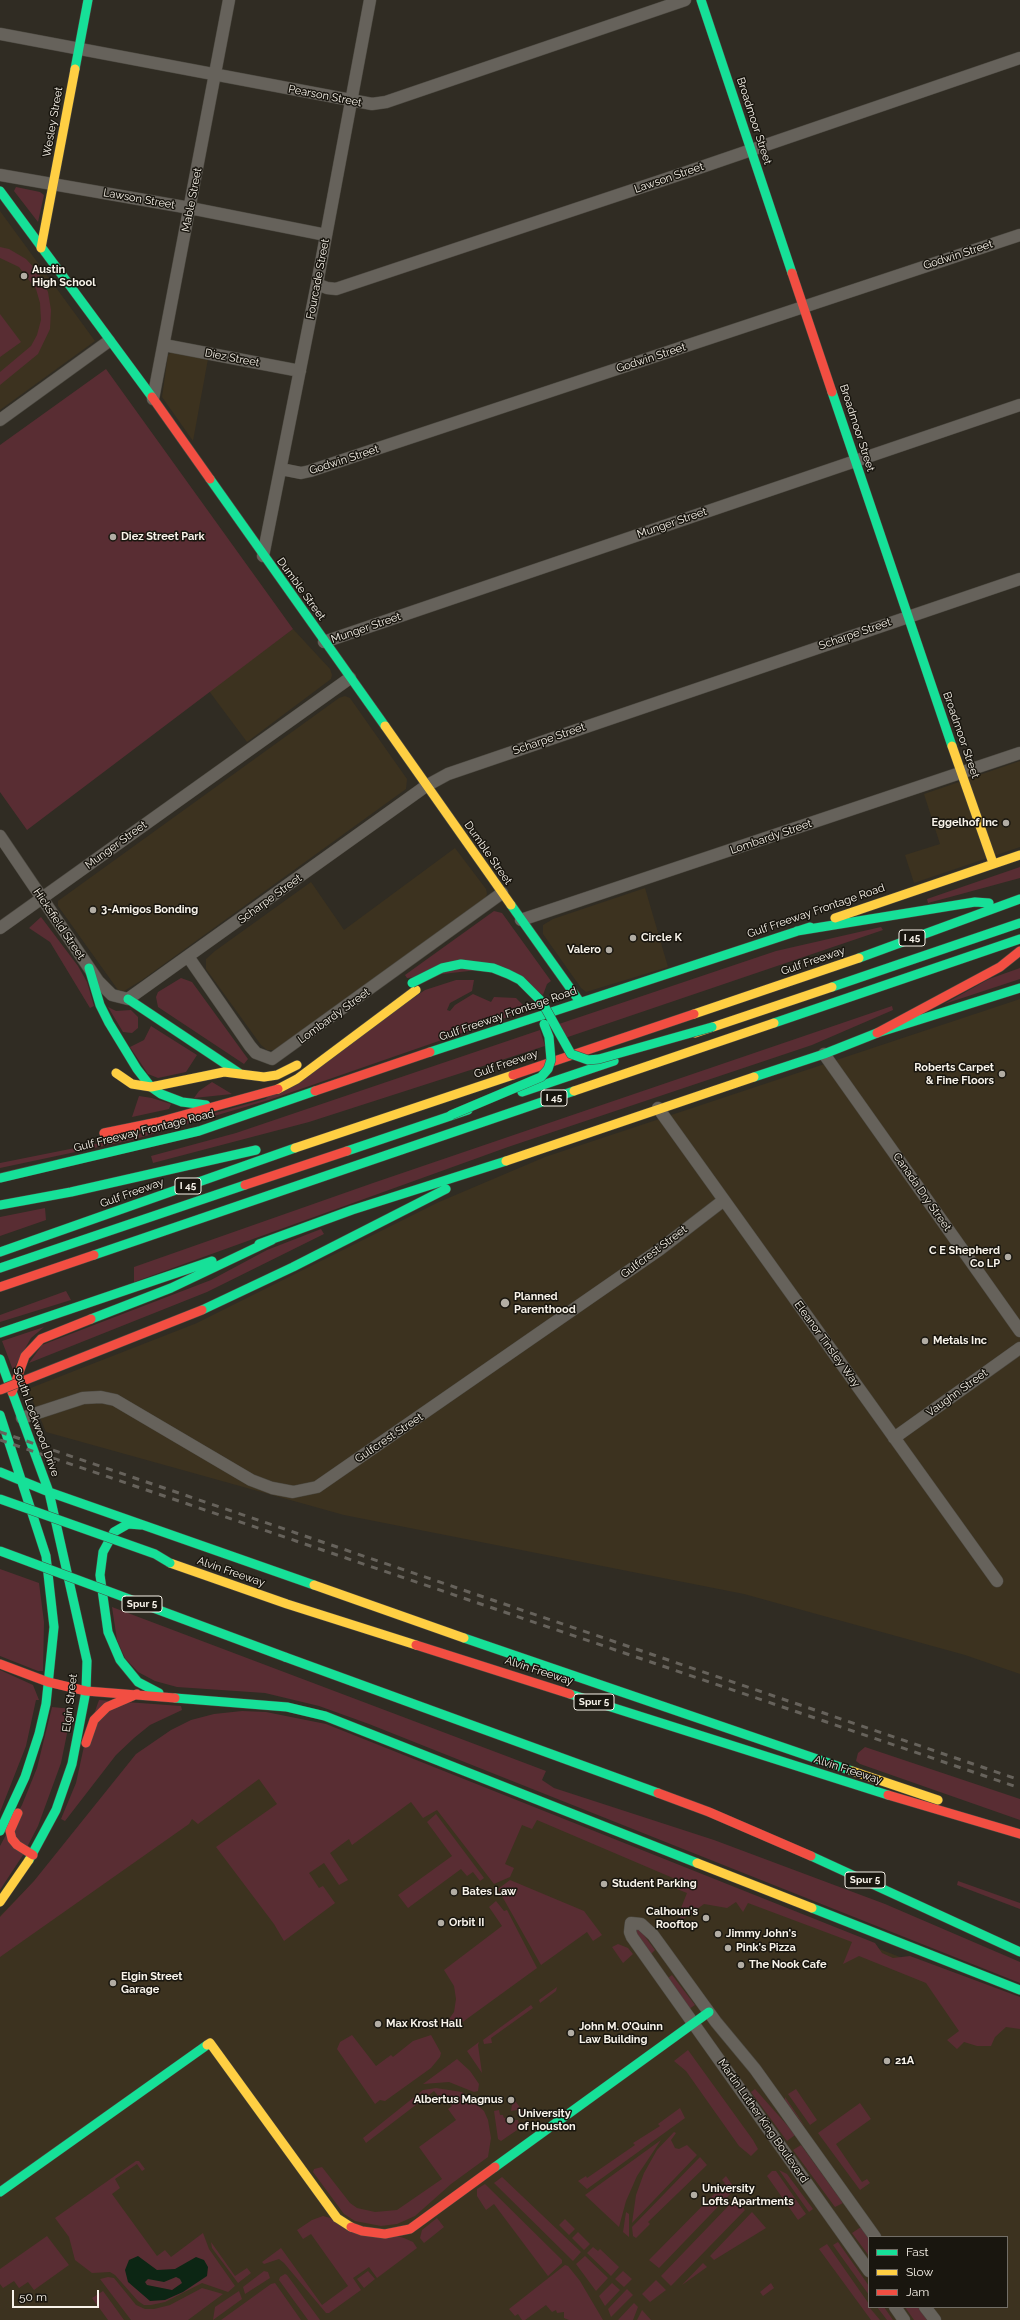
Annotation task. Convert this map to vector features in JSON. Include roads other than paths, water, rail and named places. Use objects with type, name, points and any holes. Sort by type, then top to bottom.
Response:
[{"type":"main road","name":"Wesley Street","points":[[41,248],[88,0]]},
{"type":"main road","name":"Broadmoor Street","points":[[701,0],[907,617],[993,863]]},
{"type":"main road","name":"Dumble Street","points":[[0,191],[152,399],[580,1002]]},
{"type":"main road","name":"Gulf Freeway Frontage Road","points":[[0,1178],[199,1131],[1020,855]]},
{"type":"main road","name":"Gulf Freeway","points":[[0,1252],[301,1146],[812,974],[1020,898]]},
{"type":"main road","points":[[797,931],[975,902],[1004,904]]},
{"type":"main road","points":[[451,1115],[1020,923]]},
{"type":"main road","name":"I 45","points":[[0,1287],[1020,939]]},
{"type":"main road","points":[[0,1334],[272,1240],[352,1210],[501,1163],[658,1108],[824,1054],[877,1032],[1000,967],[1020,951]]},
{"type":"main road","points":[[355,1024],[442,968],[461,964],[494,968],[520,980],[542,1002],[560,1037],[571,1054],[588,1060],[599,1059],[712,1027]]},
{"type":"main road","points":[[89,968],[100,1005],[109,1023],[137,1069],[151,1087],[161,1094],[182,1102],[215,1106]]},
{"type":"main road","points":[[104,1133],[158,1122],[280,1088],[297,1079],[414,986],[451,974],[470,973],[490,976],[505,982],[518,990],[537,1012],[549,1037],[551,1060],[548,1069],[541,1077],[451,1115]]},
{"type":"main road","points":[[877,1032],[1020,988]]},
{"type":"main road","points":[[128,999],[239,1073]]},
{"type":"main road","points":[[116,1073],[132,1084],[151,1087],[211,1074],[239,1073],[264,1076],[277,1075],[288,1071],[307,1058]]},
{"type":"main road","points":[[158,1122],[182,1102],[211,1074]]},
{"type":"main road","name":"I 45","points":[[0,1268],[191,1205],[451,1115]]},
{"type":"main road","points":[[0,1204],[71,1192],[254,1150],[301,1146]]},
{"type":"main road","points":[[0,1390],[202,1310],[293,1267],[372,1225],[501,1163]]},
{"type":"main road","points":[[12,1392],[25,1356],[40,1339],[171,1288],[272,1240]]},
{"type":"main road","points":[[0,1295],[62,1266]]},
{"type":"main road","name":"South Lockwood Drive","points":[[0,1360],[49,1492]]},
{"type":"main road","points":[[0,1415],[46,1556],[54,1627],[46,1704],[39,1734],[24,1777],[0,1831]]},
{"type":"main road","name":"Spur 5","points":[[0,1472],[49,1492],[460,1636],[1009,1824],[1020,1834]]},
{"type":"main road","name":"Elgin Street","points":[[0,1902],[33,1855],[52,1816],[72,1764],[86,1691],[87,1661],[49,1492]]},
{"type":"main road","points":[[0,1499],[155,1554],[170,1563]]},
{"type":"main road","points":[[23,1520],[153,1560],[170,1563]]},
{"type":"main road","points":[[142,1525],[128,1524],[114,1532],[103,1552],[100,1575],[108,1632],[120,1660],[127,1671],[145,1687],[168,1697]]},
{"type":"main road","name":"Spur 5","points":[[0,1551],[709,1812],[866,1880],[1020,1952]]},
{"type":"main road","name":"Alvin Freeway","points":[[170,1563],[287,1604],[902,1799],[1020,1834]]},
{"type":"main road","points":[[0,1664],[48,1682],[86,1691],[287,1707],[325,1716],[1020,1990]]},
{"type":"main road","points":[[52,1816],[73,1791],[88,1733],[94,1720],[107,1707],[137,1694]]},
{"type":"main road","points":[[33,1855],[17,1845],[12,1838],[10,1831],[36,1772],[39,1734]]},
{"type":"main road","points":[[0,2192],[210,2043],[337,2218],[348,2226],[362,2231],[385,2234],[410,2229],[440,2210],[709,2012]]},
{"type":"street","name":"Mable Street","points":[[152,399],[164,345],[229,0]]},
{"type":"street","name":"Fourcade Street","points":[[262,556],[281,469],[317,284],[370,0]]},
{"type":"street","name":"Pearson Street","points":[[0,34],[372,104],[386,102],[685,0]]},
{"type":"street","name":"Lawson Street","points":[[317,284],[327,288],[336,289],[1020,58]]},
{"type":"street","name":"Lawson Street","points":[[0,175],[190,208],[326,235]]},
{"type":"street","name":"Godwin Street","points":[[281,469],[302,473],[310,472],[1020,235]]},
{"type":"street","points":[[0,420],[109,341]]},
{"type":"street","name":"Diez Street","points":[[164,345],[300,371]]},
{"type":"street","name":"Munger Street","points":[[324,642],[1020,405]]},
{"type":"street","name":"Scharpe Street","points":[[128,999],[189,958],[426,786],[448,774],[1020,579]]},
{"type":"street","name":"Munger Street","points":[[0,928],[350,678]]},
{"type":"street","name":"Lombardy Street","points":[[521,920],[1020,753]]},
{"type":"street","name":"Hicksfield Street","points":[[3,841],[89,968],[105,989],[118,998],[128,999]]},
{"type":"street","name":"Lombardy Street","points":[[189,958],[250,1046],[256,1053],[272,1059],[502,893]]},
{"type":"street","name":"Canada Dry Street","points":[[824,1054],[1020,1331]]},
{"type":"street","name":"Eleanor Tinsley Way","points":[[658,1108],[997,1581]]},
{"type":"street","name":"Gulfcrest Street","points":[[22,1418],[83,1398],[101,1397],[116,1400],[251,1480],[272,1488],[293,1492],[317,1487],[659,1250],[724,1200]]},
{"type":"street","name":"Vaughn Street","points":[[894,1438],[1020,1348]]},
{"type":"street","name":"Martin Luther King Boulevard","points":[[868,2270],[694,2022],[632,1937],[630,1932],[631,1923],[641,1924],[648,1929],[709,2012],[755,2069],[874,2236]]},
{"type":"street","points":[[658,1973],[673,1962]]},
{"type":"street","points":[[896,2308],[904,2320]]},
{"type":"street","points":[[926,2308],[935,2320]]},
{"type":"railway","points":[[0,1432],[1020,1780]]},
{"type":"railway","points":[[0,1440],[1020,1788]]},
{"type":"place","name":"Austin High School","points":[[24,276]]},
{"type":"place","name":"Diez Street Park","points":[[113,537]]},
{"type":"place","name":"Eggelhof Inc","points":[[1006,823]]},
{"type":"place","name":"3-Amigos Bonding","points":[[93,910]]},
{"type":"place","name":"Circle K","points":[[633,938]]},
{"type":"place","name":"Valero","points":[[609,950]]},
{"type":"place","name":"Roberts Carpet & Fine Floors","points":[[1002,1074]]},
{"type":"place","name":"C E Shepherd Co LP","points":[[1008,1257]]},
{"type":"place","name":"Planned Parenthood","points":[[505,1303]]},
{"type":"place","name":"Metals Inc","points":[[925,1341]]},
{"type":"place","name":"Student Parking","points":[[604,1884]]},
{"type":"place","name":"Bates Law","points":[[454,1892]]},
{"type":"place","name":"Calhoun's Rooftop","points":[[706,1918]]},
{"type":"place","name":"Orbit II","points":[[441,1923]]},
{"type":"place","name":"Jimmy John's","points":[[718,1934]]},
{"type":"place","name":"Pink's Pizza","points":[[728,1948]]},
{"type":"place","name":"The Nook Cafe","points":[[741,1965]]},
{"type":"place","name":"Elgin Street Garage","points":[[113,1983]]},
{"type":"place","name":"Max Krost Hall","points":[[378,2024]]},
{"type":"place","name":"John M. O’Quinn Law Building","points":[[571,2033]]},
{"type":"place","name":"21A","points":[[887,2061]]},
{"type":"place","name":"Albertus Magnus","points":[[511,2100]]},
{"type":"place","name":"University of Houston","points":[[510,2120]]},
{"type":"place","name":"University Lofts Apartments","points":[[694,2195]]}]
